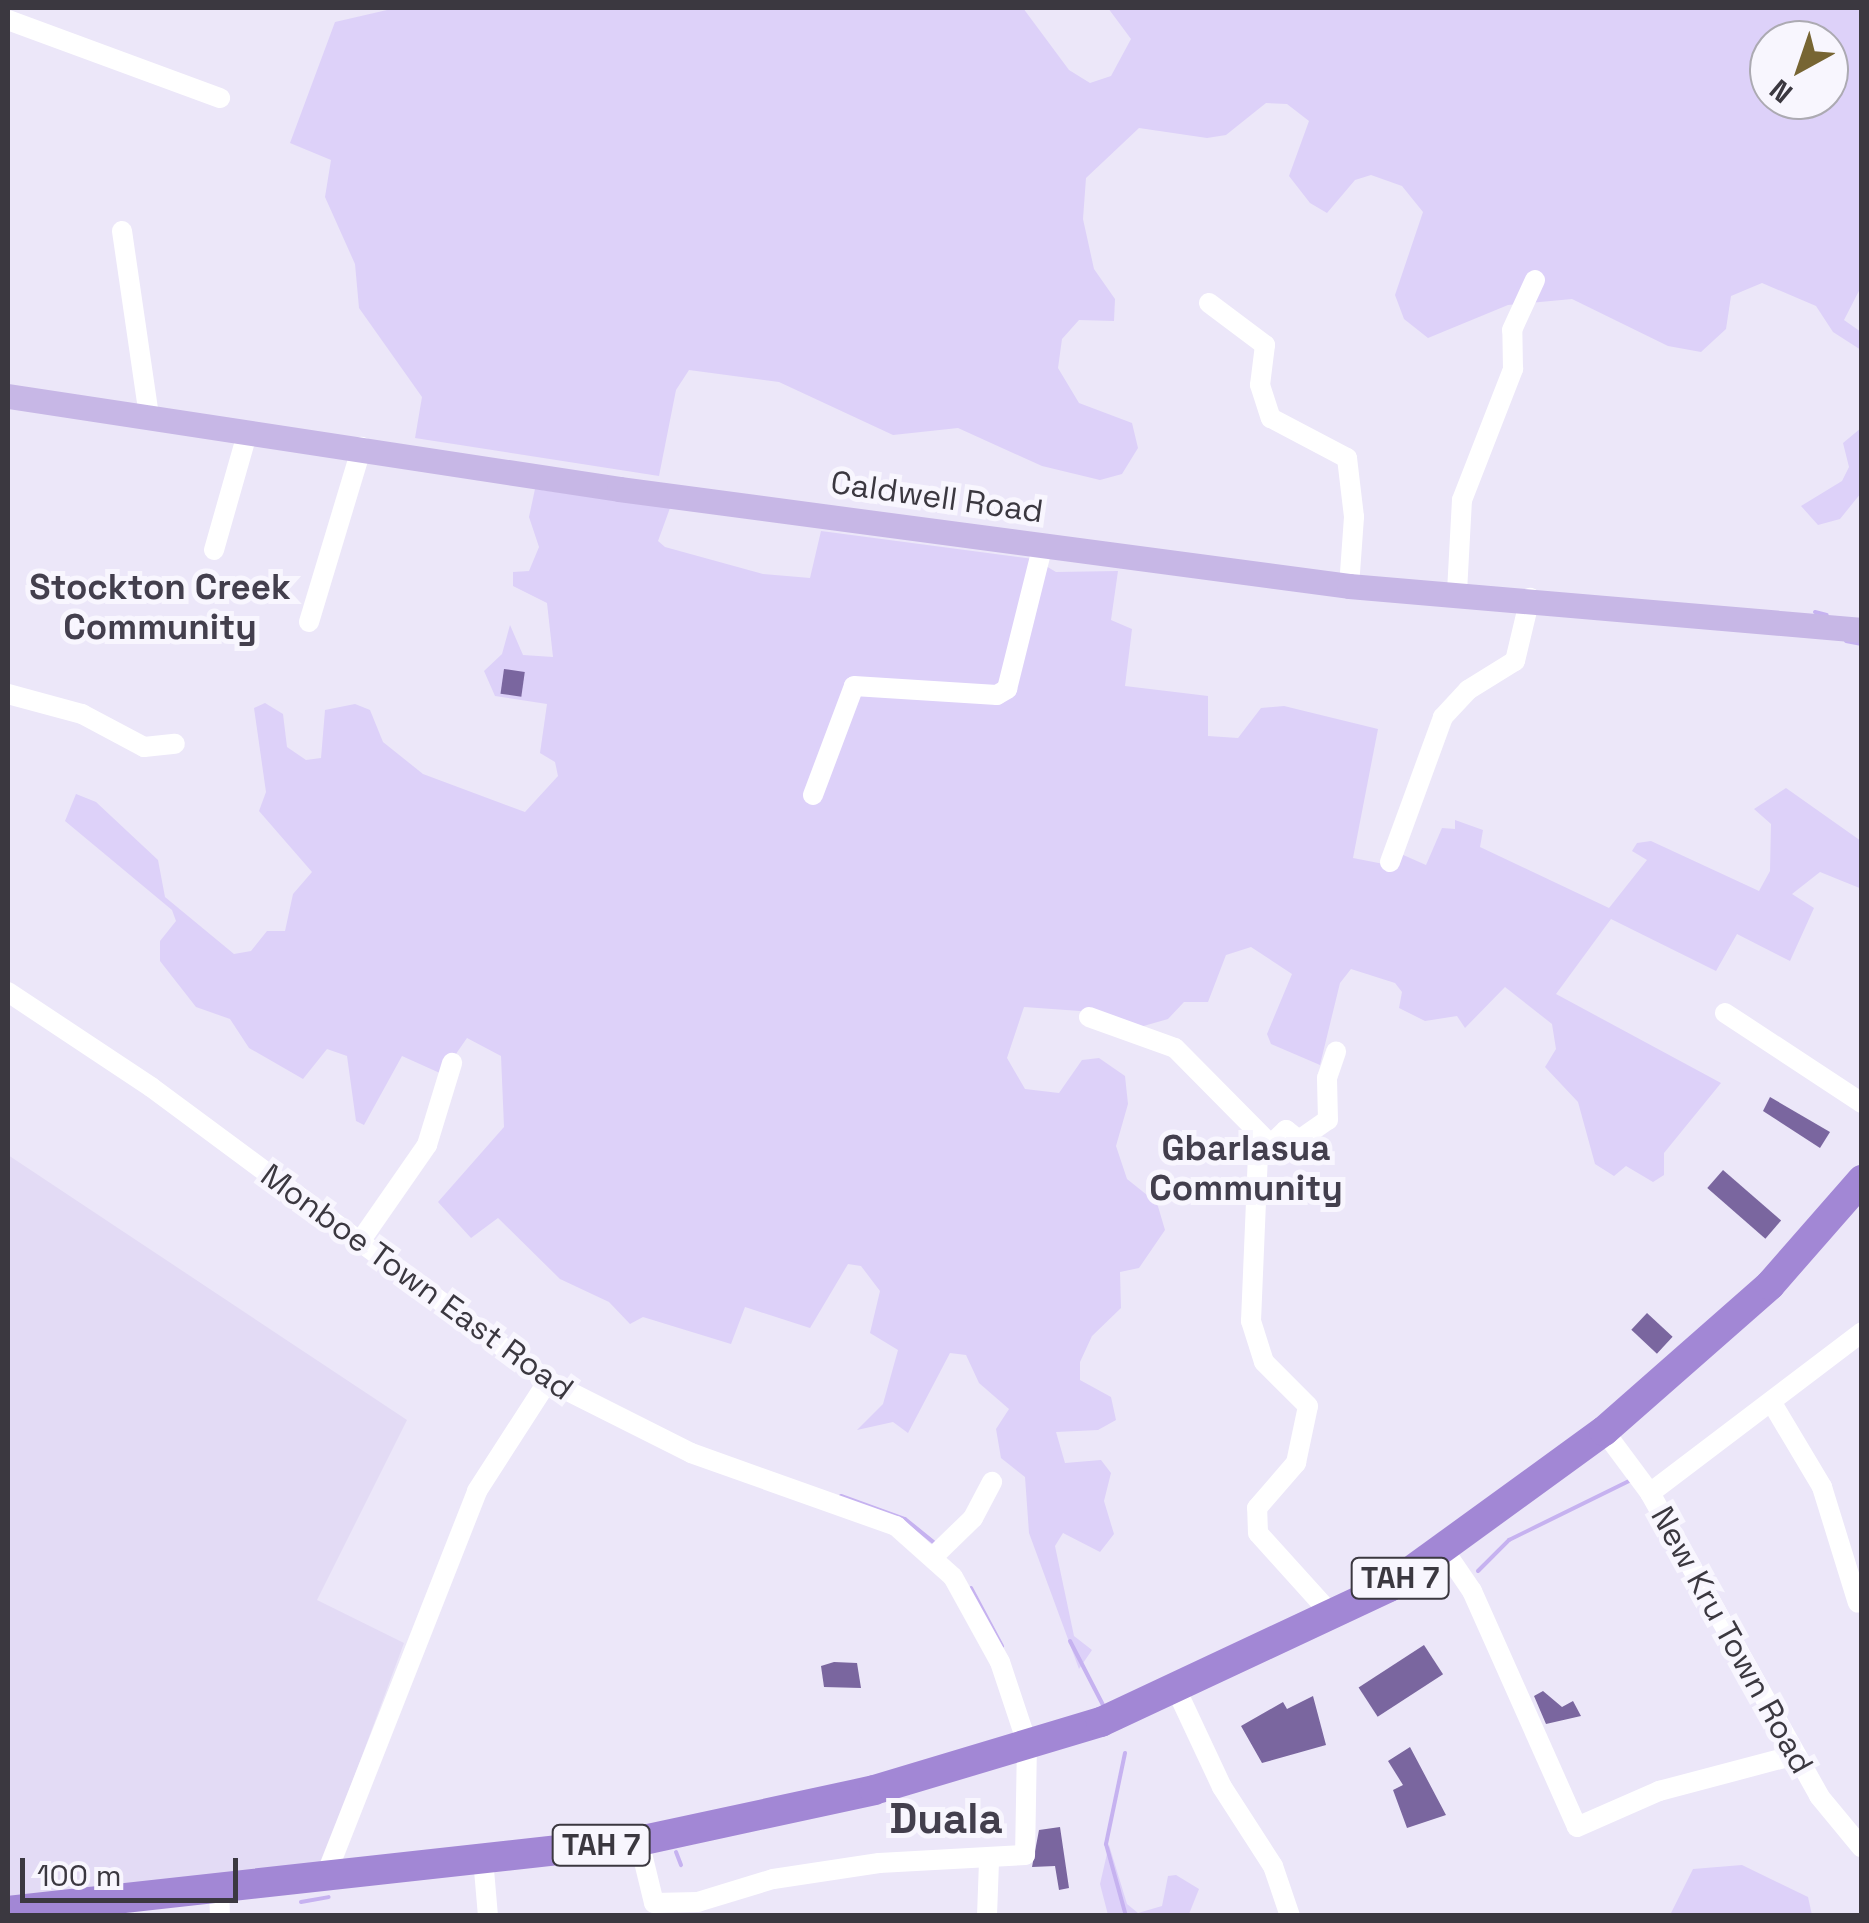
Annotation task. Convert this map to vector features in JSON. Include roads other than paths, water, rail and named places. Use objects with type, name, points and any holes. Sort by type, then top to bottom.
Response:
[{"type":"highway","name":"TAH 7","points":[[8,1912],[220,1902],[324,1880],[639,1841],[874,1790],[1177,1692],[1389,1587],[1440,1544],[1604,1430],[1770,1284],[1862,1180]]},
{"type":"main road","name":"Caldwell Road","points":[[20,398],[1349,586],[1530,598],[1862,630]]},
{"type":"street","points":[[10,8],[8,23],[220,98]]},
{"type":"street","points":[[122,232],[149,415]]},
{"type":"street","points":[[1456,592],[1464,489],[1513,369],[1512,330],[1535,280]]},
{"type":"street","points":[[1209,303],[1265,345],[1260,385],[1271,418],[1347,458],[1354,517],[1349,586]]},
{"type":"street","points":[[8,384],[20,398]]},
{"type":"street","points":[[214,550],[248,431]]},
{"type":"street","points":[[310,622],[362,447]]},
{"type":"street","points":[[813,795],[854,686],[998,695],[1007,689],[1043,545]]},
{"type":"street","points":[[1390,862],[1443,717],[1468,690],[1516,661],[1530,598]]},
{"type":"street","points":[[8,694],[82,714],[144,748],[175,744]]},
{"type":"street","name":"Monboe Town East Road","points":[[8,992],[361,1240],[548,1380],[691,1452],[896,1526],[935,1555],[989,1637],[1027,1743]]},
{"type":"street","points":[[1725,1013],[1862,1103]]},
{"type":"street","points":[[1088,1017],[1174,1048],[1270,1144]]},
{"type":"street","points":[[1332,1616],[1258,1534],[1257,1508],[1296,1463],[1308,1406],[1264,1362],[1251,1322],[1255,1172],[1270,1144],[1286,1130],[1299,1140],[1328,1120],[1327,1078],[1336,1052]]},
{"type":"street","points":[[361,1240],[426,1145],[452,1063]]},
{"type":"street","points":[[1650,1493],[1862,1332]]},
{"type":"street","points":[[324,1880],[470,1508],[548,1380]]},
{"type":"street","points":[[1772,1403],[1822,1487],[1858,1604]]},
{"type":"street","name":"New Kru Town Road","points":[[1604,1430],[1650,1493],[1795,1754],[1862,1848]]},
{"type":"street","points":[[935,1555],[973,1518],[992,1482]]},
{"type":"street","points":[[1440,1544],[1472,1591],[1577,1827],[1659,1792],[1795,1754]]},
{"type":"street","points":[[1177,1692],[1222,1787],[1273,1866],[1290,1916]]},
{"type":"street","points":[[639,1841],[654,1903],[671,1909],[879,1863],[989,1862],[1025,1855],[1027,1743]]},
{"type":"street","points":[[484,1858],[488,1916]]},
{"type":"street","points":[[987,1916],[989,1862]]},
{"type":"waterway","points":[[1815,612],[1827,615]]},
{"type":"waterway","points":[[1846,641],[1862,644]]},
{"type":"waterway","points":[[1478,1571],[1509,1540],[1631,1480]]},
{"type":"waterway","points":[[841,1496],[905,1519],[937,1545]]},
{"type":"waterway","points":[[971,1588],[1002,1646]]},
{"type":"waterway","points":[[1070,1641],[1104,1707]]},
{"type":"waterway","points":[[1125,1753],[1106,1844],[1126,1916]]},
{"type":"waterway","points":[[676,1852],[681,1865]]},
{"type":"waterway","points":[[301,1902],[329,1897]]},
{"type":"district","name":"Stockton Creek Community","points":[[160,607]]},
{"type":"district","name":"Gbarlasua Community","points":[[1246,1168]]},
{"type":"district","name":"Duala","points":[[946,1819]]}]
